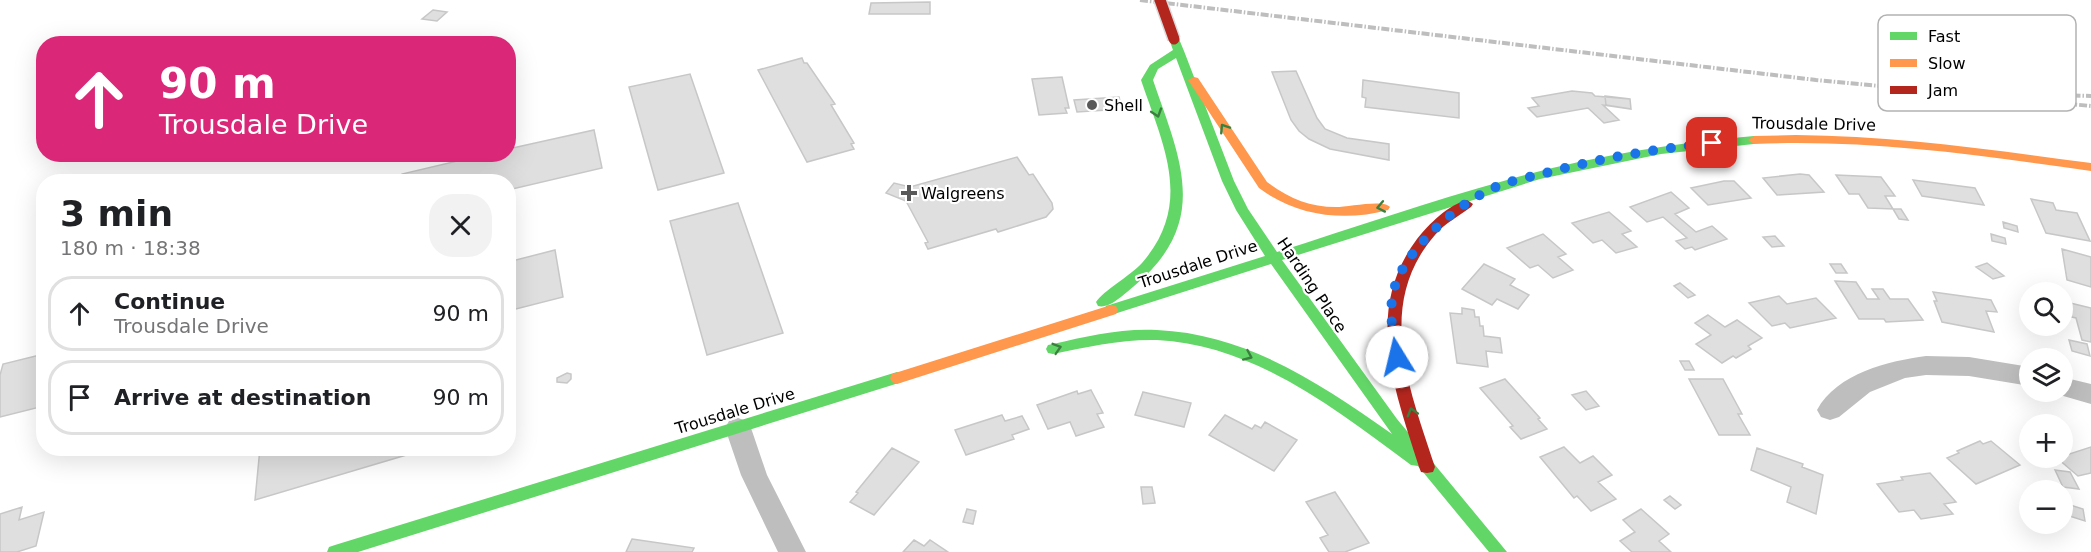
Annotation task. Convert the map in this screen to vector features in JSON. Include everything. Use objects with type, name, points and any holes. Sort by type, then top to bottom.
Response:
[{"type":"street","name":"Harding Place","points":[[1160,0],[1228,181],[1242,210],[1324,332],[1428,468],[1499,552]]},
{"type":"street","points":[[1057,327],[1125,288],[1149,265],[1171,229],[1178,194],[1175,167],[1147,80],[1154,67],[1177,45]]},
{"type":"street","points":[[1186,69],[1263,185],[1278,199],[1296,206],[1337,212],[1395,204]]},
{"type":"street","name":"Trousdale Drive","points":[[335,552],[738,428],[1497,187],[1586,162],[1702,144],[1826,138],[1933,147],[2091,167]]},
{"type":"street","points":[[1440,190],[1518,168],[1586,162]]},
{"type":"street","points":[[1428,468],[1394,342],[1391,319],[1394,290],[1405,264],[1428,235],[1460,208],[1497,187]]},
{"type":"street","points":[[1036,355],[1081,341],[1119,334],[1182,336],[1213,342],[1258,360],[1295,379],[1428,468]]},
{"type":"street","points":[[1830,410],[1850,392],[1868,381],[1890,373],[1915,368],[1972,367],[2019,375]]},
{"type":"street","points":[[2073,389],[2091,394]]},
{"type":"street","points":[[790,426],[738,428],[763,497],[792,552]]},
{"type":"building","points":[[930,2],[930,14],[869,14],[871,3]]},
{"type":"building","points":[[433,10],[447,12],[437,21],[422,19]]},
{"type":"building","points":[[802,58],[835,104],[831,105],[854,143],[851,144],[854,149],[807,162],[758,70]]},
{"type":"building","points":[[1296,71],[1317,118],[1325,129],[1347,138],[1389,144],[1389,160],[1330,149],[1309,139],[1299,131],[1291,120],[1272,72]]},
{"type":"building","points":[[690,74],[724,173],[658,190],[629,87]]},
{"type":"building","points":[[1062,77],[1069,108],[1065,108],[1067,113],[1039,115],[1032,79]]},
{"type":"building","points":[[1363,80],[1459,93],[1459,118],[1365,107],[1366,98],[1362,97]]},
{"type":"building","points":[[1572,91],[1592,93],[1595,96],[1630,99],[1631,109],[1603,105],[1619,120],[1604,123],[1588,108],[1537,117],[1528,108],[1539,106],[1532,98]]},
{"type":"building","points":[[1605,96],[1630,99],[1631,109],[1606,105]]},
{"type":"building","points":[[1119,97],[1122,109],[1077,112],[1074,100]]},
{"type":"building","points":[[594,130],[602,168],[516,188],[516,174],[402,174],[453,162],[516,162],[516,147]]},
{"type":"building","name":"Walgreens","points":[[1017,157],[1029,175],[1033,174],[1052,203],[1053,209],[1046,217],[998,232],[996,229],[928,249],[925,243],[928,242],[906,201],[886,193],[894,183],[910,187]]},
{"type":"building","points":[[1809,175],[1824,192],[1777,195],[1763,178]]},
{"type":"building","points":[[1836,175],[1881,177],[1895,196],[1885,196],[1893,209],[1868,208],[1859,194],[1849,194]]},
{"type":"building","points":[[1913,180],[1975,188],[1984,205],[1922,196]]},
{"type":"building","points":[[1734,181],[1751,198],[1708,205],[1691,188]]},
{"type":"building","points":[[1671,192],[1689,208],[1675,214],[1696,232],[1712,226],[1727,239],[1695,250],[1692,247],[1685,249],[1676,241],[1687,238],[1663,217],[1647,222],[1630,207]]},
{"type":"building","points":[[2031,199],[2053,203],[2056,210],[2077,213],[2090,241],[2046,233]]},
{"type":"building","points":[[738,203],[783,333],[707,355],[670,221]]},
{"type":"building","points":[[1893,209],[1901,209],[1908,220],[1899,219]]},
{"type":"building","points":[[1609,212],[1631,231],[1622,234],[1637,247],[1616,253],[1602,240],[1593,243],[1572,223]]},
{"type":"building","points":[[2003,222],[2017,226],[2018,232],[2004,228]]},
{"type":"building","points":[[1543,234],[1566,254],[1558,257],[1573,270],[1553,278],[1538,265],[1530,268],[1507,248]]},
{"type":"building","points":[[1991,234],[2005,238],[2006,244],[1992,241]]},
{"type":"building","points":[[1775,236],[1784,246],[1772,247],[1763,237]]},
{"type":"building","points":[[2062,249],[2091,257],[2091,287],[2067,280]]},
{"type":"building","points":[[555,250],[563,297],[516,309],[516,260]]},
{"type":"building","points":[[1987,263],[2004,276],[1993,279],[1976,267]]},
{"type":"building","points":[[1484,264],[1515,279],[1510,285],[1529,295],[1518,309],[1497,299],[1492,305],[1462,289]]},
{"type":"building","points":[[1830,264],[1841,264],[1847,273],[1836,273]]},
{"type":"building","points":[[1835,281],[1856,282],[1867,299],[1879,299],[1872,289],[1883,289],[1890,299],[1908,299],[1923,320],[1886,322],[1884,319],[1859,319]]},
{"type":"building","points":[[1680,283],[1695,295],[1688,298],[1674,286]]},
{"type":"building","points":[[1933,292],[1991,300],[1997,312],[1986,311],[1994,332],[1942,322]]},
{"type":"building","points":[[1779,296],[1787,304],[1816,298],[1836,318],[1790,328],[1785,323],[1772,326],[1749,303]]},
{"type":"building","points":[[2073,304],[2091,308],[2091,342],[2082,340],[2076,318],[2073,317]]},
{"type":"building","points":[[1462,308],[1474,310],[1475,317],[1479,317],[1480,326],[1483,326],[1484,336],[1500,338],[1502,353],[1486,351],[1488,367],[1457,363],[1450,313],[1462,314]]},
{"type":"building","points":[[1708,315],[1725,327],[1737,320],[1762,338],[1748,346],[1751,349],[1722,363],[1696,344],[1711,335],[1695,323]]},
{"type":"building","points":[[2069,340],[2087,344],[2090,356],[2073,351]]},
{"type":"building","points":[[36,356],[36,408],[0,417],[0,375],[3,364]]},
{"type":"building","points":[[1680,361],[1689,361],[1694,370],[1685,370]]},
{"type":"building","points":[[567,373],[571,374],[571,379],[567,383],[557,382],[557,378]]},
{"type":"building","points":[[1505,379],[1547,429],[1521,439],[1510,427],[1513,426],[1480,388]]},
{"type":"building","points":[[1689,379],[1723,379],[1742,414],[1738,414],[1750,435],[1719,435]]},
{"type":"building","points":[[1091,390],[1103,413],[1097,414],[1104,427],[1076,436],[1070,422],[1048,429],[1037,405],[1077,391],[1078,394]]},
{"type":"building","points":[[1586,391],[1599,406],[1586,410],[1572,395]]},
{"type":"building","points":[[1143,392],[1191,403],[1184,427],[1135,415]]},
{"type":"building","points":[[1002,415],[1005,421],[1022,416],[1029,429],[1012,435],[1014,439],[966,455],[955,430]]},
{"type":"building","points":[[1225,415],[1252,429],[1255,425],[1261,428],[1265,422],[1297,440],[1274,471],[1209,435]]},
{"type":"building","points":[[1980,441],[1983,444],[1991,441],[2019,465],[1976,484],[1947,458],[1959,453],[1957,451]]},
{"type":"building","points":[[1564,447],[1580,463],[1593,456],[1612,475],[1598,482],[1616,499],[1591,511],[1577,496],[1574,498],[1540,457]]},
{"type":"building","points":[[2091,447],[2091,473],[2078,476],[2069,468],[2073,468],[2073,453]]},
{"type":"building","points":[[892,448],[919,462],[874,515],[850,502]]},
{"type":"building","points":[[1757,448],[1803,464],[1802,467],[1823,475],[1816,514],[1787,502],[1791,487],[1751,470]]},
{"type":"building","points":[[259,456],[403,456],[255,500]]},
{"type":"building","points":[[2055,470],[2070,472],[2079,489],[2073,488],[2073,480],[2060,480]]},
{"type":"building","points":[[1930,473],[1956,502],[1944,504],[1953,514],[1921,519],[1914,510],[1899,512],[1877,484],[1903,480],[1901,477]]},
{"type":"building","points":[[1141,487],[1152,487],[1155,503],[1143,504]]},
{"type":"building","points":[[1335,492],[1369,543],[1345,552],[1329,552],[1320,538],[1328,535],[1306,502]]},
{"type":"building","points":[[1670,496],[1681,505],[1675,509],[1664,500]]},
{"type":"building","points":[[2073,506],[2083,509],[2085,521],[2073,517]]},
{"type":"building","points":[[22,507],[19,520],[44,512],[36,546],[17,552],[0,552],[0,514]]},
{"type":"building","points":[[967,509],[976,511],[973,524],[963,522]]},
{"type":"building","points":[[1641,509],[1669,534],[1659,541],[1671,552],[1632,552],[1620,541],[1635,532],[1623,520]]},
{"type":"building","points":[[632,539],[694,548],[692,552],[626,552]]},
{"type":"building","points":[[914,540],[924,546],[930,540],[948,552],[903,552]]},
{"type":"railway","points":[[1140,0],[1878,86]]},
{"type":"railway","points":[[2076,96],[2091,96]]},
{"type":"railway","points":[[2076,105],[2091,106]]},
{"type":"traffic: fast","points":[[1174,39],[1228,181],[1242,210],[1294,289],[1392,423],[1499,552]]},
{"type":"traffic: fast","points":[[1103,302],[1132,281],[1145,268],[1166,239],[1173,223],[1177,206],[1177,173],[1147,80],[1154,67],[1179,51]]},
{"type":"traffic: fast","points":[[1111,310],[1510,183],[1631,156],[1692,146],[1754,140]]},
{"type":"traffic: fast","points":[[1053,349],[1079,343],[1144,335],[1193,339],[1228,348],[1262,361],[1295,378],[1327,397],[1417,460]]},
{"type":"traffic: fast","points":[[335,552],[897,378]]},
{"type":"traffic: slow","points":[[1194,80],[1263,185],[1277,195],[1305,208],[1320,210],[1351,211],[1384,207]]},
{"type":"traffic: slow","points":[[1754,140],[1796,138],[1881,141],[2091,167]]},
{"type":"traffic: slow","points":[[897,378],[1111,310]]},
{"type":"traffic: jam","points":[[1160,0],[1174,39]]},
{"type":"traffic: jam","points":[[1427,467],[1408,407],[1395,346],[1394,316],[1398,286],[1410,258],[1430,232],[1467,204]]},
{"type":"place","name":"Shell","points":[[1092,105]]},
{"type":"place","name":"Walgreens","points":[[909,193]]},
{"type":"route","points":[[1397,357],[1391,319],[1394,290],[1405,264],[1416,249],[1428,235],[1460,208],[1497,187],[1586,162],[1650,150],[1712,143]]}]
